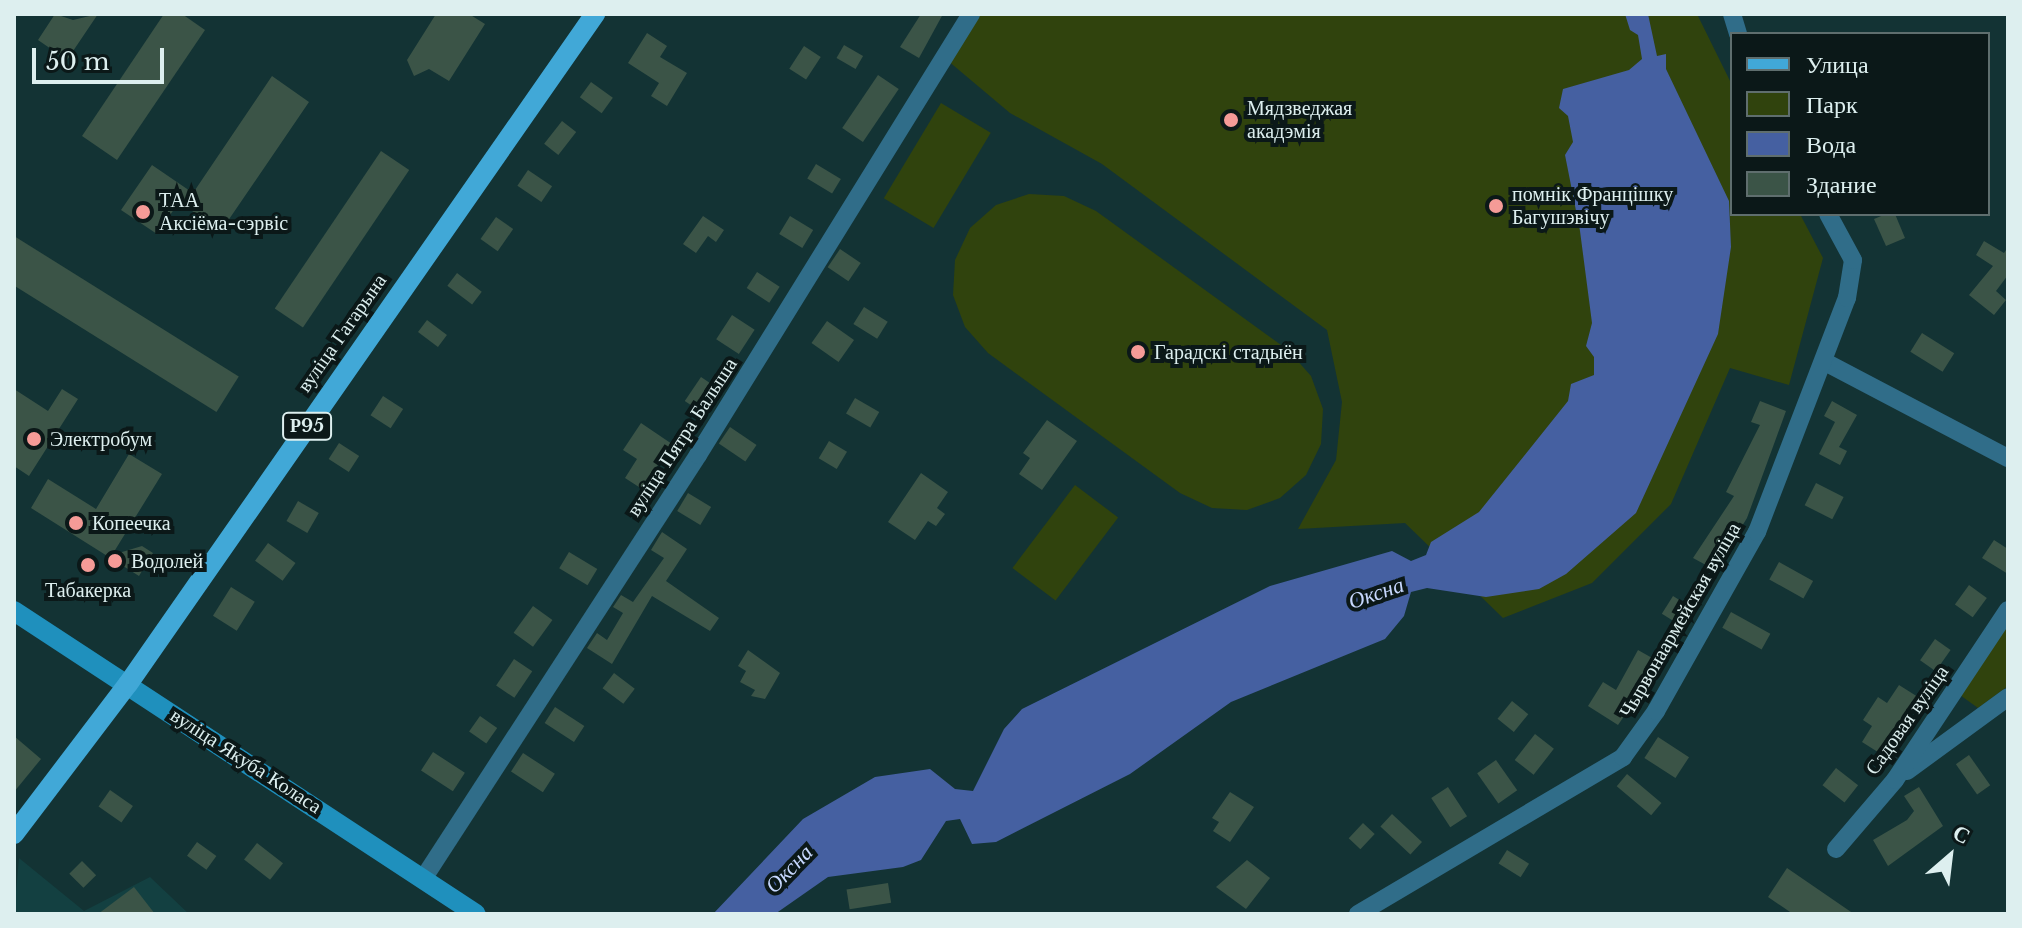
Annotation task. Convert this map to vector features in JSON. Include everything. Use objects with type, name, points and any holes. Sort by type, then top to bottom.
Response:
[{"type":"main road","name":"вуліца Гагарына","points":[[14,834],[128,684],[595,14]]},
{"type":"main road","name":"вуліца Якуба Коласа","points":[[14,611],[476,914]]},
{"type":"street","name":"вуліца Пятра Балыша","points":[[423,879],[698,455],[971,14]]},
{"type":"street","name":"Чырвонаармейская вуліца","points":[[1358,914],[1623,757],[1656,711],[1757,532],[1825,362],[1847,298],[1853,260],[1829,216]]},
{"type":"street","points":[[1825,362],[2008,458]]},
{"type":"street","name":"Садовая вуліца","points":[[1836,849],[1895,780],[2008,610]]},
{"type":"street","points":[[1895,780],[2008,697]]},
{"type":"shaded area","points":[[19,858],[84,911],[150,877],[189,914],[14,914]]},
{"type":"green space","points":[[976,14],[1697,14],[1730,81],[1730,216],[1801,216],[1823,258],[1789,385],[1730,368],[1671,504],[1592,583],[1503,618],[1405,523],[1298,529],[1336,460],[1342,402],[1327,330],[1102,164],[1010,113],[947,60]]},
{"type":"green space","points":[[941,103],[991,133],[934,228],[884,198]]},
{"type":"green space","name":"Гарадскі стадыён","points":[[1029,194],[1064,196],[1096,211],[1288,350],[1311,376],[1323,409],[1321,444],[1306,475],[1280,498],[1247,510],[1212,508],[1180,493],[988,353],[965,327],[953,295],[955,260],[970,228],[996,205]]},
{"type":"green space","points":[[1075,485],[1118,517],[1056,601],[1012,568]]},
{"type":"green space","points":[[2008,624],[2008,686],[1978,708],[1960,695]]},
{"type":"water","name":"Оксна","points":[[1625,14],[1648,14],[1657,56],[1666,54],[1666,69],[1729,201],[1731,247],[1718,334],[1636,513],[1566,574],[1539,589],[1486,597],[1427,588],[1411,592],[1404,616],[1385,639],[1231,702],[1130,774],[996,842],[972,844],[960,819],[946,821],[921,860],[903,867],[828,877],[775,914],[713,914],[803,819],[875,777],[930,769],[955,789],[973,791],[1004,729],[1022,709],[1270,586],[1392,551],[1411,561],[1426,555],[1431,542],[1479,512],[1568,401],[1571,384],[1594,375],[1594,357],[1586,346],[1592,323],[1580,231],[1565,155],[1573,142],[1568,116],[1559,108],[1563,89],[1629,70],[1642,59],[1638,35],[1630,30]]},
{"type":"building","points":[[55,14],[73,20],[98,14],[67,60],[38,40]]},
{"type":"building","points":[[164,14],[182,14],[205,30],[117,160],[82,136]]},
{"type":"building","points":[[436,14],[469,14],[485,24],[449,81],[429,69],[414,76],[407,60]]},
{"type":"building","points":[[921,14],[943,14],[919,58],[900,47]]},
{"type":"building","points":[[647,33],[667,46],[660,57],[687,73],[667,106],[651,96],[659,83],[628,63]]},
{"type":"building","points":[[844,45],[863,56],[856,69],[836,58]]},
{"type":"building","points":[[804,46],[821,57],[806,80],[789,69]]},
{"type":"building","points":[[878,75],[899,89],[863,142],[842,128]]},
{"type":"building","points":[[272,76],[309,102],[221,231],[179,202],[157,234],[121,210],[152,165],[193,193]]},
{"type":"building","points":[[591,82],[613,98],[602,113],[580,97]]},
{"type":"building","points":[[562,121],[576,132],[558,155],[544,144]]},
{"type":"building","points":[[381,151],[409,170],[303,328],[275,309]]},
{"type":"building","points":[[816,164],[841,179],[832,194],[807,179]]},
{"type":"building","points":[[528,170],[552,186],[541,202],[517,186]]},
{"type":"building","points":[[703,216],[724,230],[716,242],[708,236],[696,253],[683,244]]},
{"type":"building","points":[[790,216],[813,230],[802,248],[779,234]]},
{"type":"building","points":[[1896,216],[1905,238],[1886,246],[1874,219]]},
{"type":"building","points":[[496,217],[513,229],[498,251],[481,239]]},
{"type":"building","points":[[14,236],[239,376],[216,412],[14,286]]},
{"type":"building","points":[[1984,241],[2004,253],[2008,247],[2008,275],[1996,291],[2006,300],[1994,315],[1969,295],[1993,266],[1976,255]]},
{"type":"building","points":[[840,249],[861,263],[848,281],[828,267]]},
{"type":"building","points":[[757,272],[780,287],[769,303],[747,288]]},
{"type":"building","points":[[457,273],[482,292],[472,304],[447,286]]},
{"type":"building","points":[[864,307],[888,322],[877,339],[853,324]]},
{"type":"building","points":[[732,315],[755,330],[739,354],[716,339]]},
{"type":"building","points":[[427,320],[447,335],[438,347],[418,332]]},
{"type":"building","points":[[827,321],[854,340],[839,362],[812,343]]},
{"type":"building","points":[[1922,333],[1954,353],[1943,372],[1910,352]]},
{"type":"building","points":[[701,377],[716,387],[700,411],[685,401]]},
{"type":"building","name":"Электробум","points":[[14,389],[48,411],[62,389],[78,399],[29,476],[14,466]]},
{"type":"building","points":[[383,396],[403,409],[391,428],[370,415]]},
{"type":"building","points":[[855,398],[879,412],[870,428],[846,414]]},
{"type":"building","points":[[1760,401],[1786,411],[1747,518],[1715,570],[1693,558],[1734,496],[1726,492],[1760,425],[1751,422]]},
{"type":"building","points":[[1832,401],[1857,415],[1839,447],[1847,451],[1840,465],[1819,454],[1835,422],[1824,416]]},
{"type":"building","points":[[1047,420],[1077,441],[1042,490],[1019,474],[1030,458],[1023,453]]},
{"type":"building","points":[[641,423],[672,444],[642,489],[625,478],[637,459],[623,450]]},
{"type":"building","points":[[730,427],[757,445],[745,461],[719,444]]},
{"type":"building","points":[[829,441],[847,452],[837,469],[819,458]]},
{"type":"building","points":[[339,443],[359,456],[349,472],[329,459]]},
{"type":"building","points":[[129,454],[162,474],[112,555],[142,546],[153,553],[139,576],[31,508],[48,479],[96,509]]},
{"type":"building","points":[[921,473],[948,492],[937,508],[945,514],[936,526],[928,521],[915,540],[888,522]]},
{"type":"building","points":[[1816,483],[1844,497],[1832,519],[1805,505]]},
{"type":"building","points":[[688,493],[711,507],[700,525],[677,511]]},
{"type":"building","points":[[298,501],[319,513],[307,533],[287,521]]},
{"type":"building","points":[[662,532],[687,549],[666,581],[719,618],[710,631],[652,596],[612,664],[587,648],[597,633],[607,640],[623,613],[613,607],[621,595],[633,602],[664,558],[651,550]]},
{"type":"building","points":[[1994,540],[2008,549],[2008,574],[1982,558]]},
{"type":"building","points":[[268,543],[296,563],[283,581],[255,561]]},
{"type":"building","points":[[569,552],[597,569],[588,585],[559,568]]},
{"type":"building","points":[[1779,562],[1813,581],[1803,598],[1769,579]]},
{"type":"building","points":[[1969,585],[1987,598],[1973,617],[1955,604]]},
{"type":"building","points":[[231,587],[255,602],[237,631],[213,616]]},
{"type":"building","points":[[1673,596],[1694,609],[1683,627],[1662,614]]},
{"type":"building","points":[[533,606],[552,620],[533,647],[514,633]]},
{"type":"building","points":[[1731,612],[1770,634],[1762,650],[1722,628]]},
{"type":"building","points":[[1935,639],[1951,650],[1936,671],[1920,660]]},
{"type":"building","points":[[748,650],[780,673],[765,699],[751,696],[755,690],[740,682],[746,671],[738,666]]},
{"type":"building","points":[[1638,650],[1661,663],[1618,725],[1588,706],[1603,682],[1616,690]]},
{"type":"building","points":[[514,659],[532,671],[514,698],[496,686]]},
{"type":"building","points":[[614,673],[635,689],[623,704],[603,688]]},
{"type":"building","points":[[1899,685],[1918,697],[1881,754],[1862,742],[1872,726],[1863,720],[1878,697],[1887,703]]},
{"type":"building","points":[[1512,701],[1528,714],[1514,732],[1498,719]]},
{"type":"building","points":[[555,707],[584,726],[574,742],[545,723]]},
{"type":"building","points":[[480,716],[497,728],[486,744],[469,732]]},
{"type":"building","points":[[1535,734],[1554,749],[1534,775],[1515,760]]},
{"type":"building","points":[[14,736],[41,759],[14,792]]},
{"type":"building","points":[[1658,737],[1689,757],[1675,778],[1644,758]]},
{"type":"building","points":[[433,752],[465,773],[453,791],[421,770]]},
{"type":"building","points":[[523,753],[555,774],[543,792],[511,771]]},
{"type":"building","points":[[1969,755],[1990,785],[1977,794],[1956,764]]},
{"type":"building","points":[[1496,760],[1517,790],[1498,804],[1477,773]]},
{"type":"building","points":[[1836,768],[1858,785],[1845,803],[1822,785]]},
{"type":"building","points":[[1627,774],[1661,803],[1651,815],[1617,786]]},
{"type":"building","points":[[1448,787],[1467,816],[1450,827],[1431,798]]},
{"type":"building","points":[[1919,787],[1943,826],[1888,866],[1873,840],[1907,820],[1914,811],[1904,796]]},
{"type":"building","points":[[110,790],[133,806],[121,822],[99,806]]},
{"type":"building","points":[[1230,792],[1254,807],[1230,842],[1213,831],[1219,822],[1212,818]]},
{"type":"building","points":[[1392,814],[1422,842],[1410,854],[1380,826]]},
{"type":"building","points":[[1363,823],[1375,834],[1360,849],[1349,838]]},
{"type":"building","points":[[197,842],[216,856],[206,870],[187,856]]},
{"type":"building","points":[[257,843],[283,863],[270,880],[244,860]]},
{"type":"building","points":[[1507,850],[1529,864],[1521,877],[1499,864]]},
{"type":"building","points":[[1247,860],[1270,878],[1246,909],[1216,887]]},
{"type":"building","points":[[82,861],[96,875],[83,888],[69,874]]},
{"type":"building","points":[[1787,868],[1854,914],[1793,914],[1768,897]]},
{"type":"building","points":[[888,883],[891,903],[850,909],[847,890]]},
{"type":"building","points":[[134,887],[155,914],[98,914]]},
{"type":"place","name":"Мядзведжая акадэмія","points":[[1231,120]]},
{"type":"place","name":"помнік Францішку Багушэвічу","points":[[1496,206]]},
{"type":"place","name":"ТАА Аксіёма-сэрвіс","points":[[143,212]]},
{"type":"place","name":"Гарадскі стадыён","points":[[1138,352]]},
{"type":"place","name":"Электробум","points":[[34,439]]},
{"type":"place","name":"Копеечка","points":[[76,523]]},
{"type":"place","name":"Водолей","points":[[115,561]]},
{"type":"place","name":"Табакерка","points":[[88,565]]}]
